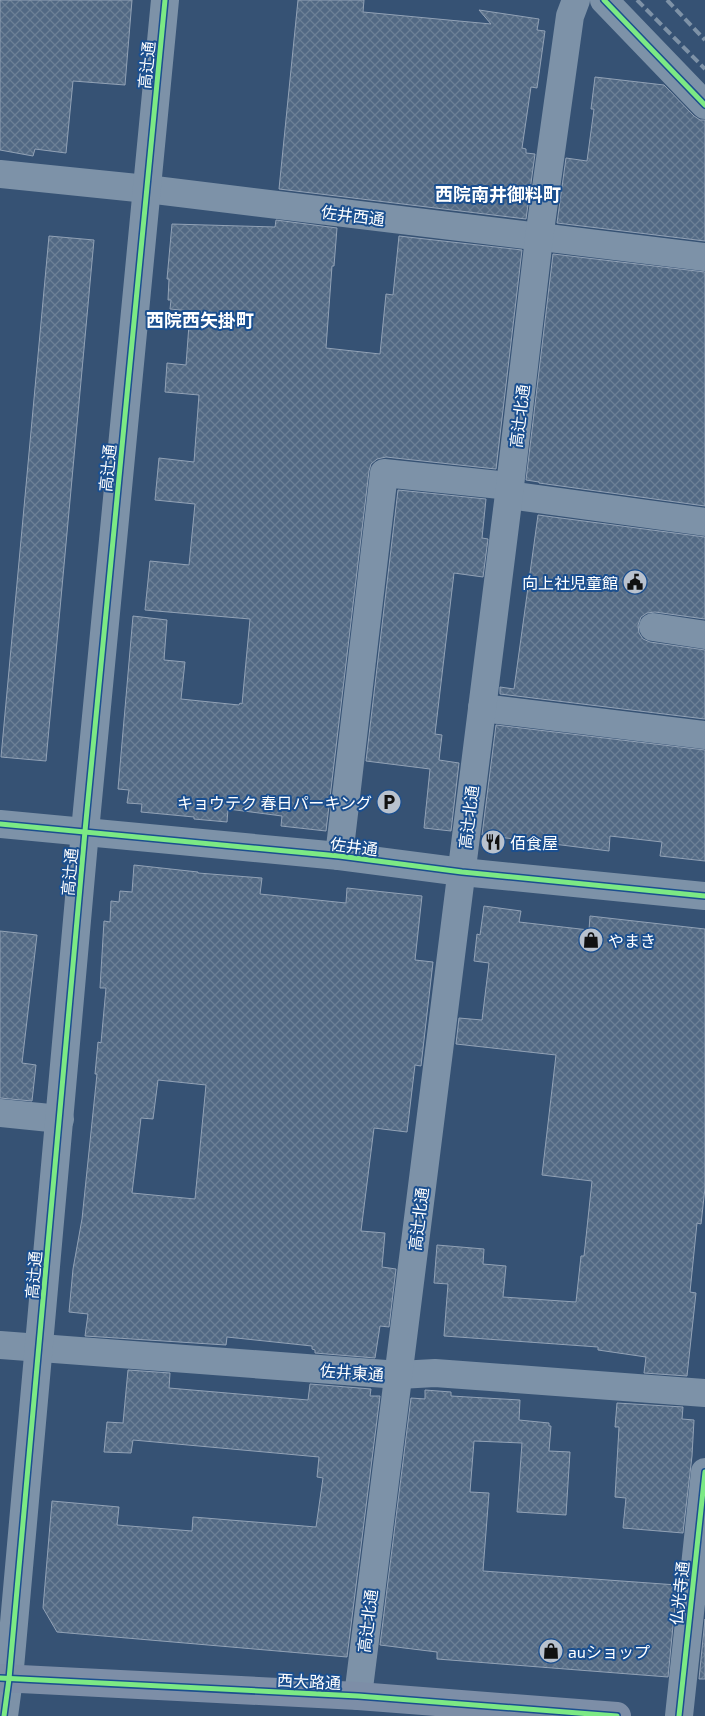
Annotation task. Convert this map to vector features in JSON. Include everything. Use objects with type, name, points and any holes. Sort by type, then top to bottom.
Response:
[{"type":"main road","name":"西大路通","points":[[5,1679],[358,1696],[616,1716]]},
{"type":"street","name":"高辻通","points":[[4,1716],[5,1679],[40,1348],[85,831],[165,0]]},
{"type":"street","name":"高辻北通","points":[[358,1696],[510,490],[539,238],[570,16],[576,0]]},
{"type":"street","points":[[604,0],[705,105]]},
{"type":"street","name":"佐井西通","points":[[0,174],[147,189],[705,257]]},
{"type":"street","points":[[339,856],[384,473],[510,490],[705,522]]},
{"type":"street","points":[[653,627],[705,635]]},
{"type":"street","points":[[482,708],[705,736]]},
{"type":"street","name":"佐井通","points":[[0,824],[339,856],[462,872],[705,896]]},
{"type":"street","points":[[0,1114],[60,1119]]},
{"type":"street","name":"佐井東通","points":[[0,1345],[399,1375],[435,1373],[705,1393]]},
{"type":"street","name":"仏光寺通","points":[[679,1716],[700,1556],[705,1472]]},
{"type":"building","points":[[0,0],[132,0],[125,85],[73,81],[66,153],[35,149],[33,156],[0,150]]},
{"type":"building","points":[[298,0],[364,0],[363,12],[491,24],[479,10],[539,19],[537,30],[545,31],[537,88],[531,87],[522,148],[526,149],[526,153],[535,154],[526,219],[279,189]]},
{"type":"building","points":[[595,77],[664,85],[694,116],[700,120],[705,120],[705,241],[557,223],[566,158],[587,161],[594,109],[591,109]]},
{"type":"building","points":[[276,220],[337,228],[334,266],[332,266],[326,348],[380,354],[386,294],[393,295],[399,236],[522,250],[496,469],[386,457],[377,459],[371,464],[326,831],[281,826],[282,816],[228,809],[227,822],[141,812],[142,804],[127,803],[129,790],[118,789],[133,616],[167,620],[164,660],[185,662],[181,699],[242,704],[250,619],[145,610],[150,561],[189,565],[195,504],[155,500],[159,458],[194,462],[199,395],[165,392],[167,363],[186,365],[190,311],[170,309],[171,300],[168,300],[169,279],[167,279],[172,224],[275,227]]},
{"type":"building","points":[[49,236],[94,240],[46,761],[1,757]]},
{"type":"building","points":[[553,254],[705,272],[705,506],[526,480]]},
{"type":"building","points":[[398,490],[486,499],[482,538],[488,539],[483,577],[454,573],[435,734],[442,735],[439,760],[459,763],[451,831],[424,828],[430,769],[366,761]]},
{"type":"building","points":[[538,515],[705,537],[705,619],[655,612],[647,613],[641,617],[638,625],[639,633],[643,639],[650,642],[705,650],[705,719],[500,694],[500,687],[514,689]]},
{"type":"building","points":[[496,725],[705,750],[705,861],[660,856],[662,842],[610,836],[609,851],[482,835]]},
{"type":"building","points":[[134,865],[262,878],[260,894],[346,903],[347,888],[422,896],[415,960],[433,962],[421,1066],[415,1065],[407,1132],[374,1128],[361,1231],[385,1233],[382,1267],[396,1269],[389,1327],[380,1326],[375,1358],[315,1353],[312,1346],[227,1337],[226,1345],[85,1336],[88,1314],[69,1312],[73,1269],[82,1219],[97,1074],[95,1074],[98,1042],[101,1043],[106,988],[100,988],[104,921],[110,922],[111,901],[119,902],[120,891],[132,892]],"holes":[[[158,1080],[206,1085],[195,1199],[132,1193],[141,1118],[153,1119]]]},
{"type":"building","points":[[484,906],[521,911],[519,922],[589,930],[590,916],[705,929],[705,1188],[701,1224],[697,1223],[690,1292],[696,1293],[687,1376],[644,1373],[646,1357],[598,1350],[598,1347],[444,1336],[448,1284],[434,1283],[437,1245],[484,1249],[483,1264],[506,1266],[503,1297],[576,1302],[581,1256],[584,1256],[592,1181],[542,1175],[556,1055],[456,1044],[459,1018],[482,1020],[489,963],[474,961],[477,934],[480,935]]},
{"type":"building","points":[[0,931],[37,935],[22,1063],[36,1065],[32,1101],[0,1098]]},
{"type":"building","points":[[128,1370],[170,1373],[169,1388],[308,1400],[310,1384],[371,1389],[370,1396],[380,1396],[347,1657],[57,1632],[43,1608],[52,1501],[119,1507],[117,1525],[192,1531],[193,1517],[316,1527],[323,1478],[317,1477],[319,1457],[133,1440],[131,1453],[104,1452],[107,1422],[123,1423]]},
{"type":"building","points":[[425,1390],[451,1392],[451,1396],[520,1400],[519,1420],[549,1423],[549,1426],[551,1426],[549,1451],[570,1452],[566,1515],[517,1512],[522,1443],[474,1441],[470,1492],[489,1493],[483,1571],[677,1585],[668,1677],[437,1659],[437,1652],[380,1645],[411,1398],[425,1399]]},
{"type":"building","points":[[617,1403],[683,1407],[682,1419],[694,1420],[683,1533],[623,1528],[626,1498],[615,1497],[619,1427],[615,1427]]},
{"type":"building","points":[[705,1619],[705,1679],[699,1679]]},
{"type":"railway","points":[[637,0],[705,69]]},
{"type":"railway","points":[[667,0],[705,40]]},
{"type":"cycle path","points":[[4,1716],[9,1679],[85,831],[165,0]]},
{"type":"cycle path","points":[[604,0],[705,105]]},
{"type":"cycle path","points":[[0,824],[339,856],[462,872],[705,896]]},
{"type":"cycle path","points":[[679,1716],[705,1472]]},
{"type":"cycle path","points":[[0,1678],[358,1696],[617,1716]]},
{"type":"place","name":"向上社児童館","points":[[635,582]]},
{"type":"place","name":"キョウテク 春日パーキング","points":[[389,802]]},
{"type":"place","name":"佰食屋","points":[[493,842]]},
{"type":"place","name":"やまき","points":[[591,940]]},
{"type":"place","name":"auショップ","points":[[551,1651]]},
{"type":"district","name":"西院南井御料町","points":[[498,194]]},
{"type":"district","name":"西院西矢掛町","points":[[200,320]]}]
